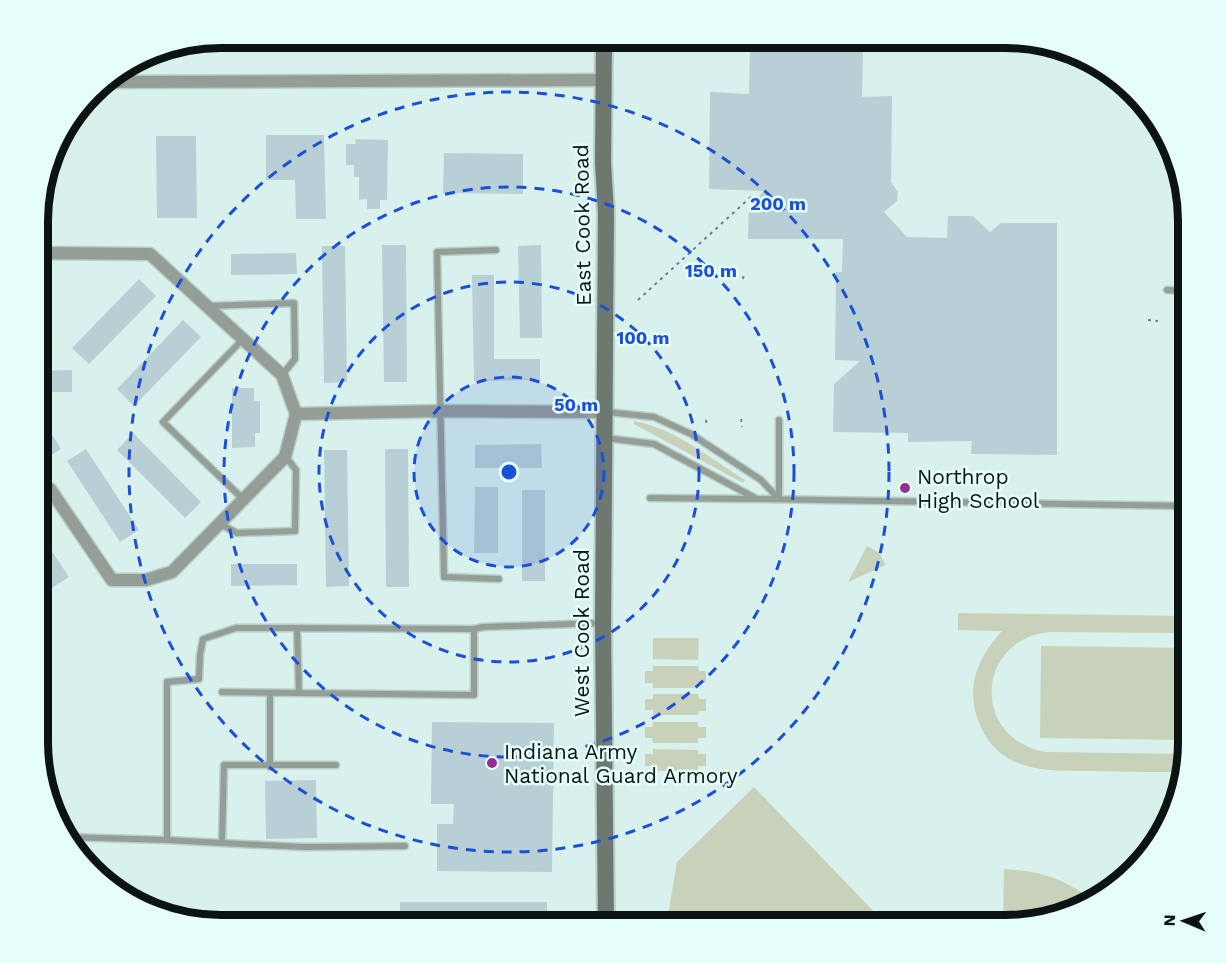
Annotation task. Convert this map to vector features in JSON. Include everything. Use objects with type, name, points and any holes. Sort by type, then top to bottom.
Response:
[{"type":"main road","name":"East Cook Road","points":[[604,48],[605,412]]},
{"type":"main road","name":"West Cook Road","points":[[605,412],[603,623],[606,915]]},
{"type":"street","points":[[119,82],[604,80]]},
{"type":"street","points":[[48,254],[150,254],[282,375],[296,414],[285,457],[172,572],[146,580],[112,580],[50,489]]},
{"type":"street","points":[[296,414],[440,411],[605,412]]},
{"type":"lane","points":[[496,250],[436,252],[444,577],[499,579]]},
{"type":"lane","points":[[1167,290],[1178,291]]},
{"type":"lane","points":[[207,306],[294,303],[295,359],[282,375]]},
{"type":"lane","points":[[243,339],[164,422],[243,499]]},
{"type":"lane","points":[[605,412],[654,417],[691,434],[762,480],[779,499]]},
{"type":"lane","points":[[779,420],[779,499]]},
{"type":"lane","points":[[605,438],[654,444],[758,499]]},
{"type":"lane","points":[[219,524],[237,533],[295,531],[296,470],[285,457]]},
{"type":"lane","points":[[650,498],[1178,506]]},
{"type":"lane","points":[[168,840],[167,682],[199,679],[203,639],[236,628],[474,629],[603,623]]},
{"type":"lane","points":[[297,628],[299,693]]},
{"type":"lane","points":[[222,692],[474,695],[474,629]]},
{"type":"lane","points":[[270,693],[270,767]]},
{"type":"lane","points":[[222,843],[224,765],[270,767],[336,765]]},
{"type":"lane","points":[[77,837],[304,847],[405,846]]},
{"type":"path","points":[[638,300],[754,194]]},
{"type":"path","points":[[702,271],[705,278]]},
{"type":"path","points":[[742,279],[744,272]]},
{"type":"path","points":[[1148,320],[1158,321]]},
{"type":"path","points":[[741,419],[742,427]]},
{"type":"path","points":[[706,420],[706,427]]},
{"type":"green space","points":[[634,421],[677,437],[745,480],[743,483],[634,424]]},
{"type":"green space","points":[[867,546],[879,553],[886,565],[848,582]]},
{"type":"green space","points":[[958,613],[1178,616],[1178,633],[1051,632],[1026,638],[1007,652],[996,670],[992,690],[995,711],[1005,729],[1022,744],[1047,752],[1178,754],[1175,772],[1039,769],[1007,757],[994,747],[983,731],[973,699],[978,667],[988,648],[1002,631],[958,630]]},
{"type":"green space","points":[[653,638],[699,638],[698,660],[653,659]]},
{"type":"green space","points":[[1041,646],[1178,648],[1178,740],[1040,738]]},
{"type":"green space","points":[[653,666],[698,666],[699,671],[706,671],[706,683],[699,683],[698,688],[653,688],[653,683],[645,683],[645,671],[653,671]]},
{"type":"green space","points":[[653,694],[698,694],[699,699],[706,699],[706,711],[699,711],[698,715],[653,715],[653,710],[645,710],[645,699],[653,699]]},
{"type":"green space","points":[[653,722],[698,722],[698,727],[706,727],[706,738],[698,738],[698,743],[653,743],[652,738],[645,738],[645,727],[653,727]]},
{"type":"green space","points":[[653,749],[698,750],[698,754],[706,754],[706,766],[698,766],[698,771],[653,771],[653,766],[645,766],[645,754],[653,754]]},
{"type":"green space","points":[[754,787],[877,915],[668,915],[677,862]]},
{"type":"green space","points":[[1004,869],[1051,877],[1085,895],[1071,902],[1038,912],[1003,915]]},
{"type":"building","name":"Northrop High School","points":[[750,48],[863,49],[862,97],[892,96],[891,182],[898,192],[897,201],[884,212],[907,237],[947,238],[948,216],[973,216],[990,232],[1001,223],[1057,223],[1057,455],[971,454],[972,441],[908,442],[908,433],[833,432],[834,384],[860,361],[835,360],[836,272],[842,272],[843,239],[748,239],[749,207],[764,191],[709,189],[710,92],[749,94]]},
{"type":"building","points":[[266,135],[324,135],[326,219],[296,219],[295,180],[266,180]]},
{"type":"building","points":[[156,136],[196,136],[197,218],[157,218]]},
{"type":"building","points":[[355,139],[388,140],[387,200],[380,200],[380,209],[367,209],[367,199],[359,200],[359,177],[354,177],[354,165],[346,165],[346,144],[356,144]]},
{"type":"building","points":[[444,153],[523,154],[523,194],[443,193]]},
{"type":"building","points":[[382,245],[406,245],[407,382],[384,382]]},
{"type":"building","points":[[541,245],[542,338],[520,338],[518,246]]},
{"type":"building","points":[[322,246],[345,246],[347,382],[324,383]]},
{"type":"building","points":[[296,253],[297,274],[231,275],[231,254]]},
{"type":"building","points":[[472,275],[494,275],[494,359],[540,359],[540,380],[474,381]]},
{"type":"building","points":[[139,279],[156,296],[89,364],[72,348]]},
{"type":"building","points":[[183,320],[201,337],[134,406],[117,389]]},
{"type":"building","points":[[72,370],[72,392],[48,392],[48,371]]},
{"type":"building","points":[[232,388],[254,388],[254,401],[260,401],[260,433],[255,433],[255,447],[232,448]]},
{"type":"building","points":[[48,431],[61,449],[48,457]]},
{"type":"building","points":[[133,433],[201,502],[185,518],[117,450]]},
{"type":"building","points":[[541,444],[542,468],[475,468],[475,445]]},
{"type":"building","points":[[86,449],[139,530],[120,542],[67,461]]},
{"type":"building","points":[[385,449],[408,449],[409,587],[386,587]]},
{"type":"building","points":[[324,450],[347,450],[349,586],[326,587]]},
{"type":"building","points":[[475,487],[498,487],[498,553],[474,553]]},
{"type":"building","points":[[522,490],[545,490],[545,581],[522,581]]},
{"type":"building","points":[[48,545],[69,577],[50,589],[48,586]]},
{"type":"building","points":[[231,564],[297,564],[297,585],[231,586]]},
{"type":"building","name":"Indiana Army National Guard Armory","points":[[432,722],[554,723],[552,872],[437,871],[437,824],[453,824],[454,804],[431,804]]},
{"type":"building","points":[[316,780],[317,838],[266,839],[265,781]]},
{"type":"building","points":[[400,902],[547,902],[547,915],[400,915]]},
{"type":"building","points":[[168,906],[181,906],[181,910]]},
{"type":"place","name":"Northrop High School","points":[[905,488]]},
{"type":"place","name":"Indiana Army National Guard Armory","points":[[492,763]]}]
